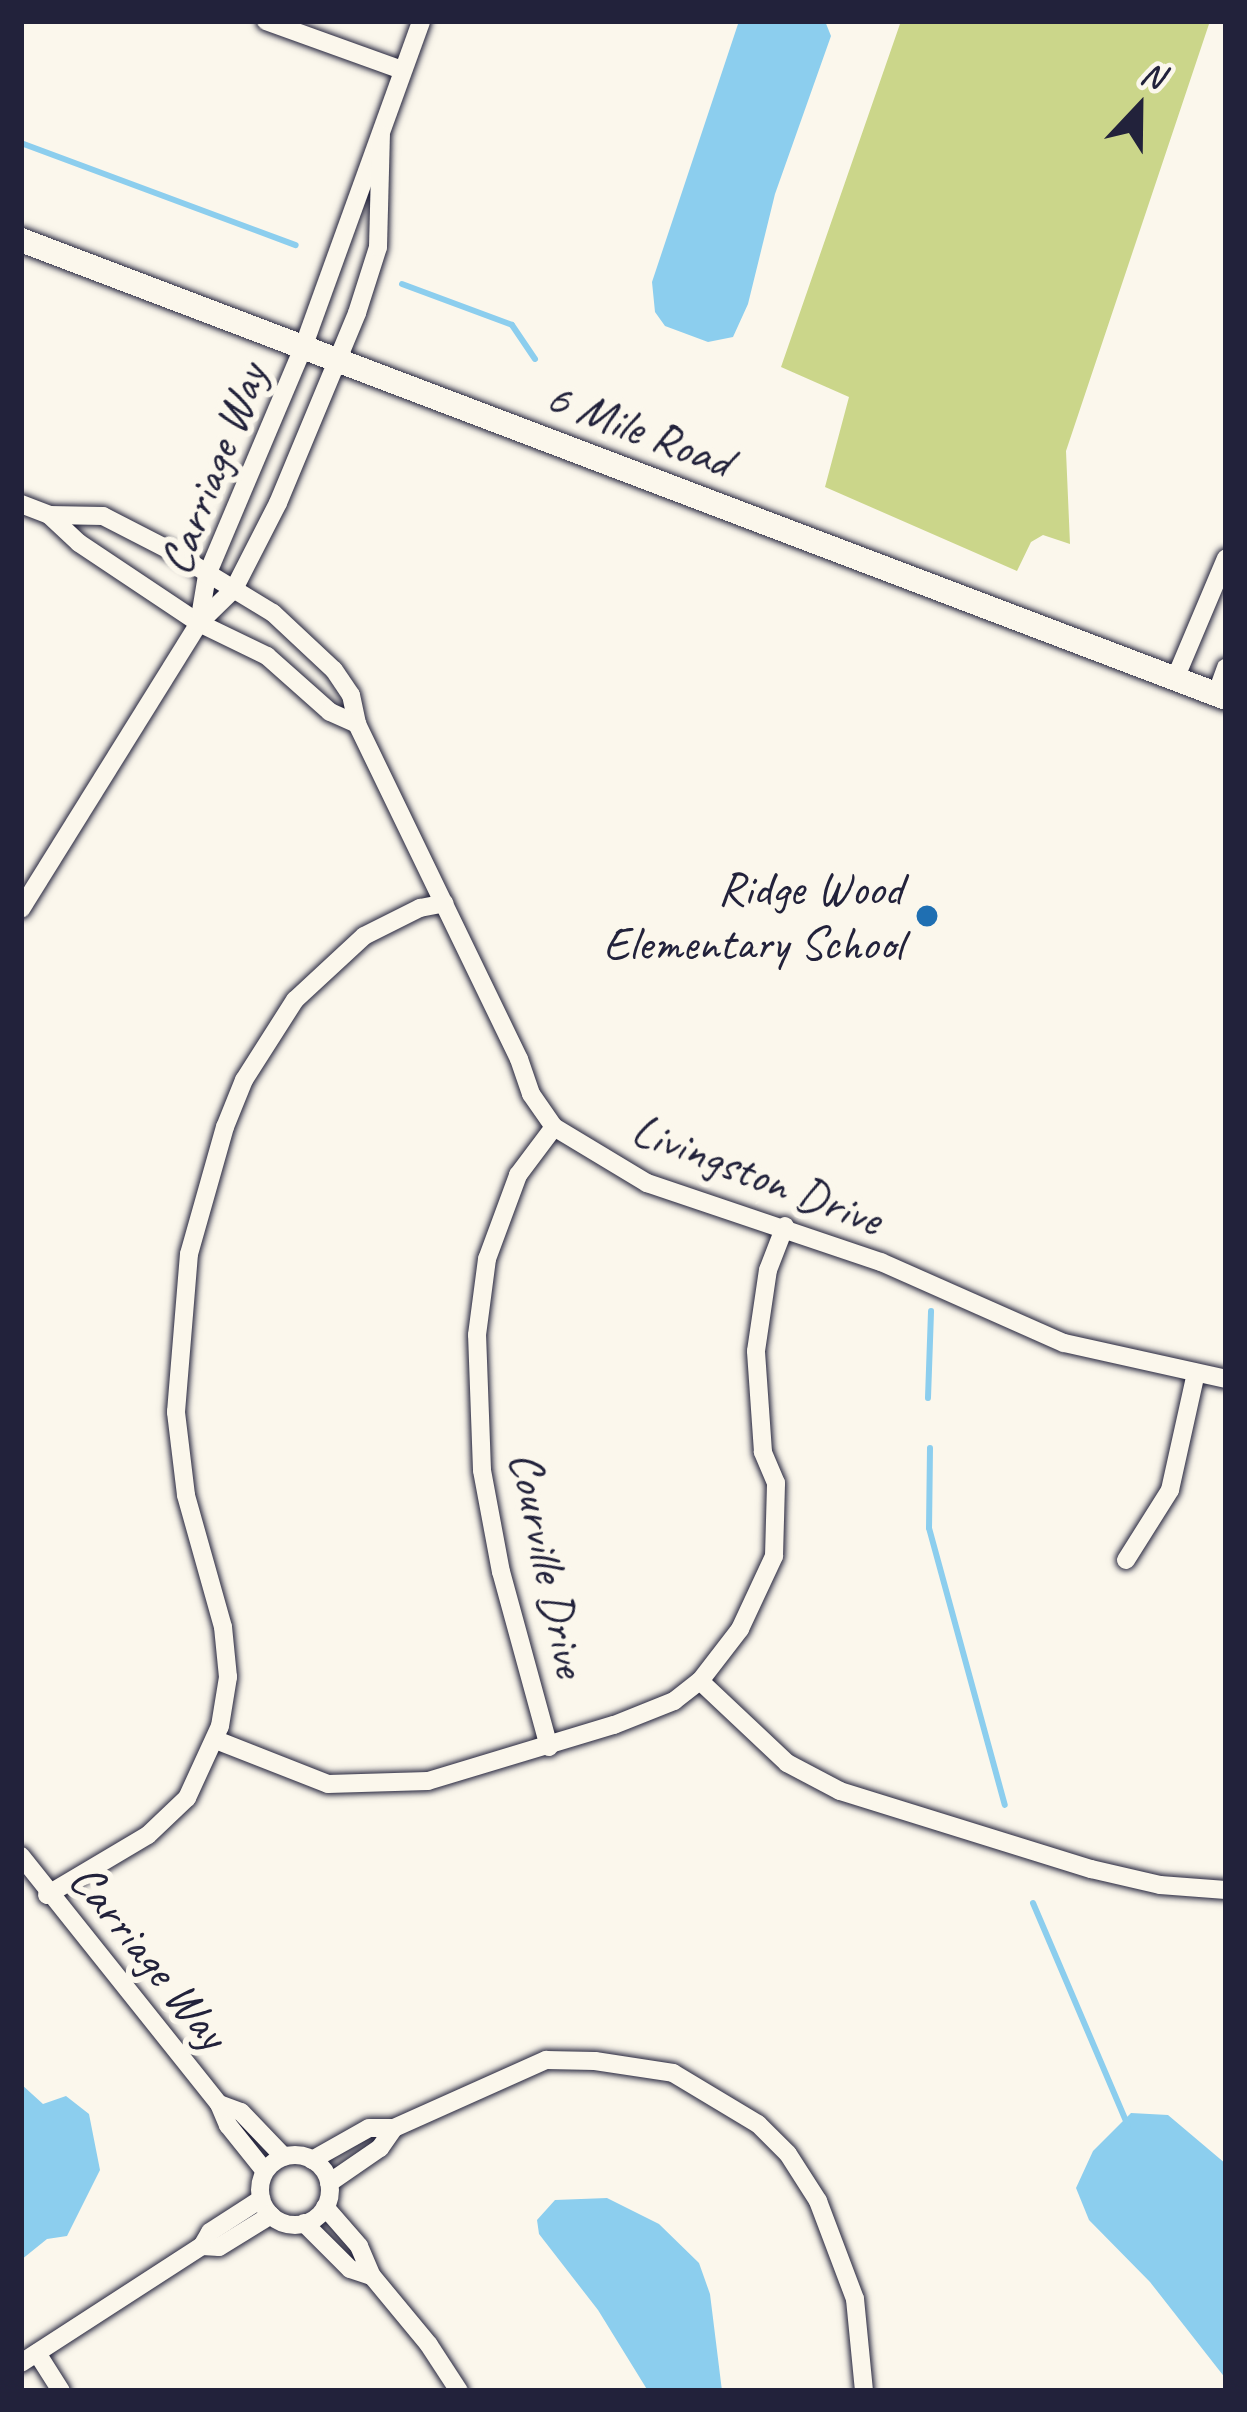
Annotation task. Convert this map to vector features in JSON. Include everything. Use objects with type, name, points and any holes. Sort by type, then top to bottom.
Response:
[{"type":"street","points":[[266,21],[402,70]]},
{"type":"street","points":[[381,135],[421,21]]},
{"type":"street","name":"Carriage Way","points":[[199,622],[207,575],[304,345],[381,135]]},
{"type":"street","name":"Carriage Way","points":[[21,909],[199,622],[234,589],[278,502],[378,248],[381,135]]},
{"type":"street","name":"6 Mile Road","points":[[21,240],[1221,696]]},
{"type":"street","points":[[21,504],[49,515],[79,543],[199,622],[267,656],[330,712],[357,724]]},
{"type":"street","name":"Livingston Drive","points":[[49,515],[103,516],[273,613],[334,670],[351,694],[357,724],[531,1094],[554,1127],[647,1183],[784,1226],[1064,1343],[1226,1379]]},
{"type":"street","points":[[1175,679],[1226,559]]},
{"type":"street","points":[[1221,696],[1226,668]]},
{"type":"street","points":[[47,1894],[148,1835],[187,1798],[215,1739],[228,1677],[223,1627],[186,1495],[176,1412],[184,1300],[198,1220],[225,1127],[282,1014],[364,936],[419,908],[445,903]]},
{"type":"street","name":"Courville Drive","points":[[549,1747],[501,1572],[482,1470],[477,1335],[487,1259],[518,1175],[554,1127]]},
{"type":"street","points":[[215,1739],[328,1784],[428,1781],[549,1747],[674,1701],[700,1681],[740,1630],[774,1556],[776,1484],[763,1452],[756,1351],[768,1270],[784,1226]]},
{"type":"street","points":[[1126,1560],[1170,1490],[1196,1373]]},
{"type":"street","points":[[700,1681],[787,1763],[840,1791],[1091,1869],[1160,1886],[1226,1890]]},
{"type":"street","name":"Carriage Way","points":[[21,1856],[219,2104],[228,2125],[264,2170]]},
{"type":"street","points":[[266,2207],[264,2170],[284,2157],[312,2160],[369,2128],[394,2128],[546,2060],[596,2061],[674,2074],[720,2098],[788,2154],[818,2201],[855,2299],[864,2391]]},
{"type":"street","name":"Carriage Way","points":[[219,2104],[241,2112],[284,2157]]},
{"type":"street","points":[[329,2183],[380,2149],[394,2128]]},
{"type":"street","points":[[304,2223],[330,2201],[329,2183],[312,2160]]},
{"type":"street","points":[[61,2391],[29,2358],[202,2246],[210,2232],[266,2207],[304,2223],[350,2269],[372,2276]]},
{"type":"street","points":[[325,2207],[359,2246],[372,2276],[429,2345],[459,2391]]},
{"type":"green space","points":[[901,21],[1210,21],[1066,451],[1070,544],[1043,535],[1031,542],[1017,571],[825,487],[849,397],[781,367]]},
{"type":"water","points":[[739,21],[825,21],[831,36],[775,194],[748,304],[733,337],[708,342],[665,326],[655,312],[652,282]]},
{"type":"water","points":[[21,2084],[43,2104],[66,2096],[89,2114],[100,2170],[67,2236],[47,2239],[21,2260]]},
{"type":"water","points":[[1131,2113],[1168,2115],[1226,2164],[1226,2379],[1150,2282],[1089,2220],[1076,2188],[1093,2151]]},
{"type":"water","points":[[607,2198],[659,2224],[699,2263],[710,2294],[722,2391],[648,2391],[598,2310],[539,2234],[537,2220],[555,2200]]},
{"type":"waterway","points":[[21,143],[296,245]]},
{"type":"waterway","points":[[402,284],[512,325],[535,359]]},
{"type":"waterway","points":[[928,1398],[931,1311]]},
{"type":"waterway","points":[[930,1448],[929,1528],[1005,1805]]},
{"type":"waterway","points":[[1033,1903],[1128,2126]]},
{"type":"place","name":"Ridge Wood Elementary School","points":[[927,916]]}]
